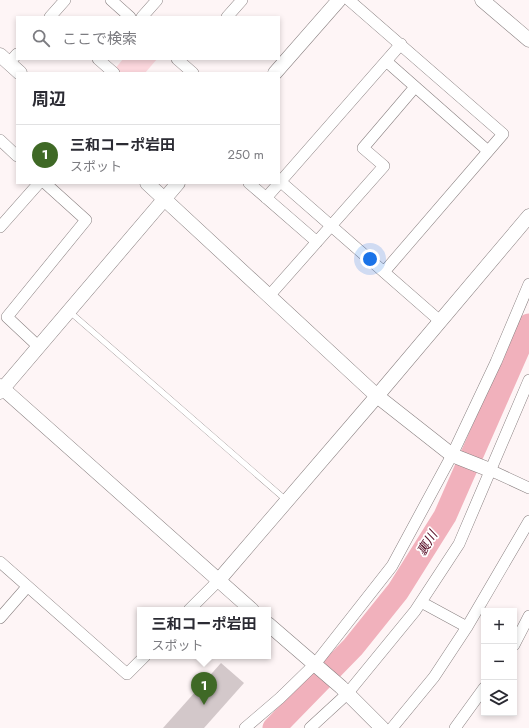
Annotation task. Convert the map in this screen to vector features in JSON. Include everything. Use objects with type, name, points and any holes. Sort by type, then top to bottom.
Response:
[{"type":"street","points":[[51,16],[65,0]]},
{"type":"street","points":[[111,0],[123,15]]},
{"type":"street","points":[[143,16],[157,0]]},
{"type":"street","points":[[229,16],[242,0]]},
{"type":"street","points":[[276,72],[339,0]]},
{"type":"street","points":[[349,0],[503,134],[384,272]]},
{"type":"street","points":[[482,0],[529,40]]},
{"type":"street","points":[[401,44],[281,182],[440,321]]},
{"type":"street","points":[[9,58],[19,72]]},
{"type":"street","points":[[99,60],[113,72]]},
{"type":"street","points":[[386,61],[488,151]]},
{"type":"street","points":[[269,296],[384,166],[363,148],[416,87]]},
{"type":"street","points":[[0,140],[16,155]]},
{"type":"street","points":[[0,227],[38,184]]},
{"type":"street","points":[[39,346],[7,317],[86,220],[46,184]]},
{"type":"street","points":[[147,184],[377,396],[454,456],[529,488]]},
{"type":"street","points":[[177,184],[70,312],[1,389],[248,607]]},
{"type":"street","points":[[250,184],[317,242]]},
{"type":"street","points":[[266,198],[279,184]]},
{"type":"street","points":[[192,607],[218,581],[529,216]]},
{"type":"street","points":[[245,728],[318,667],[392,566],[454,456],[529,284]]},
{"type":"street","points":[[310,728],[421,602],[459,544],[485,468],[529,380]]},
{"type":"street","points":[[392,728],[434,677],[467,627],[529,521]]},
{"type":"street","points":[[0,562],[127,674],[142,659]]},
{"type":"street","points":[[0,618],[27,587]]},
{"type":"street","points":[[421,602],[467,627]]},
{"type":"street","points":[[515,644],[529,616]]},
{"type":"street","points":[[271,627],[344,690],[382,728]]},
{"type":"street","points":[[455,728],[481,692]]},
{"type":"lane","points":[[70,312],[286,500]]},
{"type":"shaded area","points":[[122,60],[156,60],[146,72],[117,72],[114,70]]},
{"type":"building","points":[[221,663],[244,683],[204,728],[163,728]]},
{"type":"waterway","name":"裏川","points":[[274,728],[353,647],[398,591],[445,516],[529,325]]},
{"type":"place","name":"三和コーポ岩田","points":[[204,705]]}]
